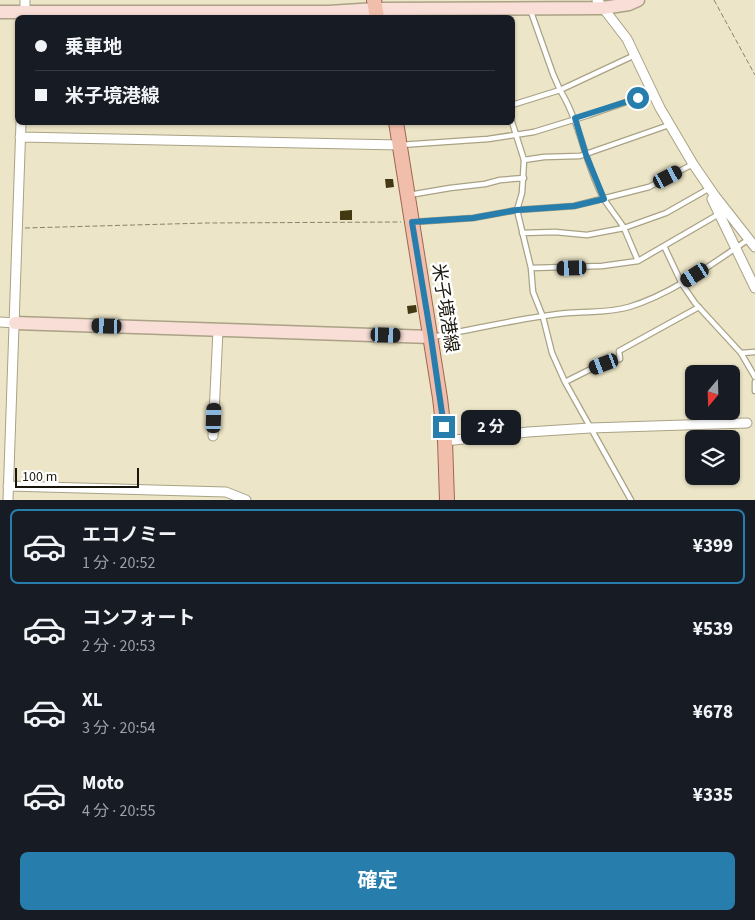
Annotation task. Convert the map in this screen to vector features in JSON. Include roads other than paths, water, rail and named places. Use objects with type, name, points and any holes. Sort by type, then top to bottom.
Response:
[{"type":"main road","name":"米子境港線","points":[[397,125],[431,337],[445,442],[447,500]]},
{"type":"street","points":[[0,12],[25,10],[148,15],[328,12],[376,9],[465,13],[600,4],[629,4],[638,0]]},
{"type":"street","points":[[600,4],[627,39],[652,93],[693,164],[712,192],[753,241]]},
{"type":"street","points":[[8,500],[4,486],[15,323],[21,125]]},
{"type":"street","points":[[20,137],[400,145]]},
{"type":"street","points":[[712,192],[712,199],[755,288]]},
{"type":"street","points":[[0,322],[431,337]]},
{"type":"street","points":[[213,436],[218,330]]},
{"type":"street","points":[[445,442],[528,432],[590,428],[751,423]]},
{"type":"street","points":[[4,486],[174,496],[225,496],[246,500]]},
{"type":"lane","points":[[530,8],[553,74],[575,118],[586,155],[604,199],[624,228],[638,261]]},
{"type":"lane","points":[[515,105],[560,90],[635,55]]},
{"type":"lane","points":[[400,145],[534,132],[652,93]]},
{"type":"lane","points":[[513,125],[524,160],[522,194],[517,210],[531,268],[534,292],[543,317],[552,353],[564,382],[631,500]]},
{"type":"lane","points":[[524,160],[586,155],[670,125]]},
{"type":"lane","points":[[412,222],[473,218],[517,210],[574,206],[649,187],[693,164]]},
{"type":"lane","points":[[408,196],[500,180],[524,178]]},
{"type":"lane","points":[[522,233],[555,232],[587,235],[624,228],[666,213],[712,192]]},
{"type":"lane","points":[[531,268],[602,266],[638,261],[720,214]]},
{"type":"lane","points":[[431,337],[568,313],[609,312],[631,306],[682,284],[736,248],[753,241]]},
{"type":"lane","points":[[664,246],[682,284],[699,307],[741,353],[755,377]]},
{"type":"lane","points":[[564,382],[589,370],[620,359],[619,351],[699,307]]},
{"type":"lane","points":[[741,353],[755,352]]},
{"type":"lane","points":[[755,382],[755,391]]}]
